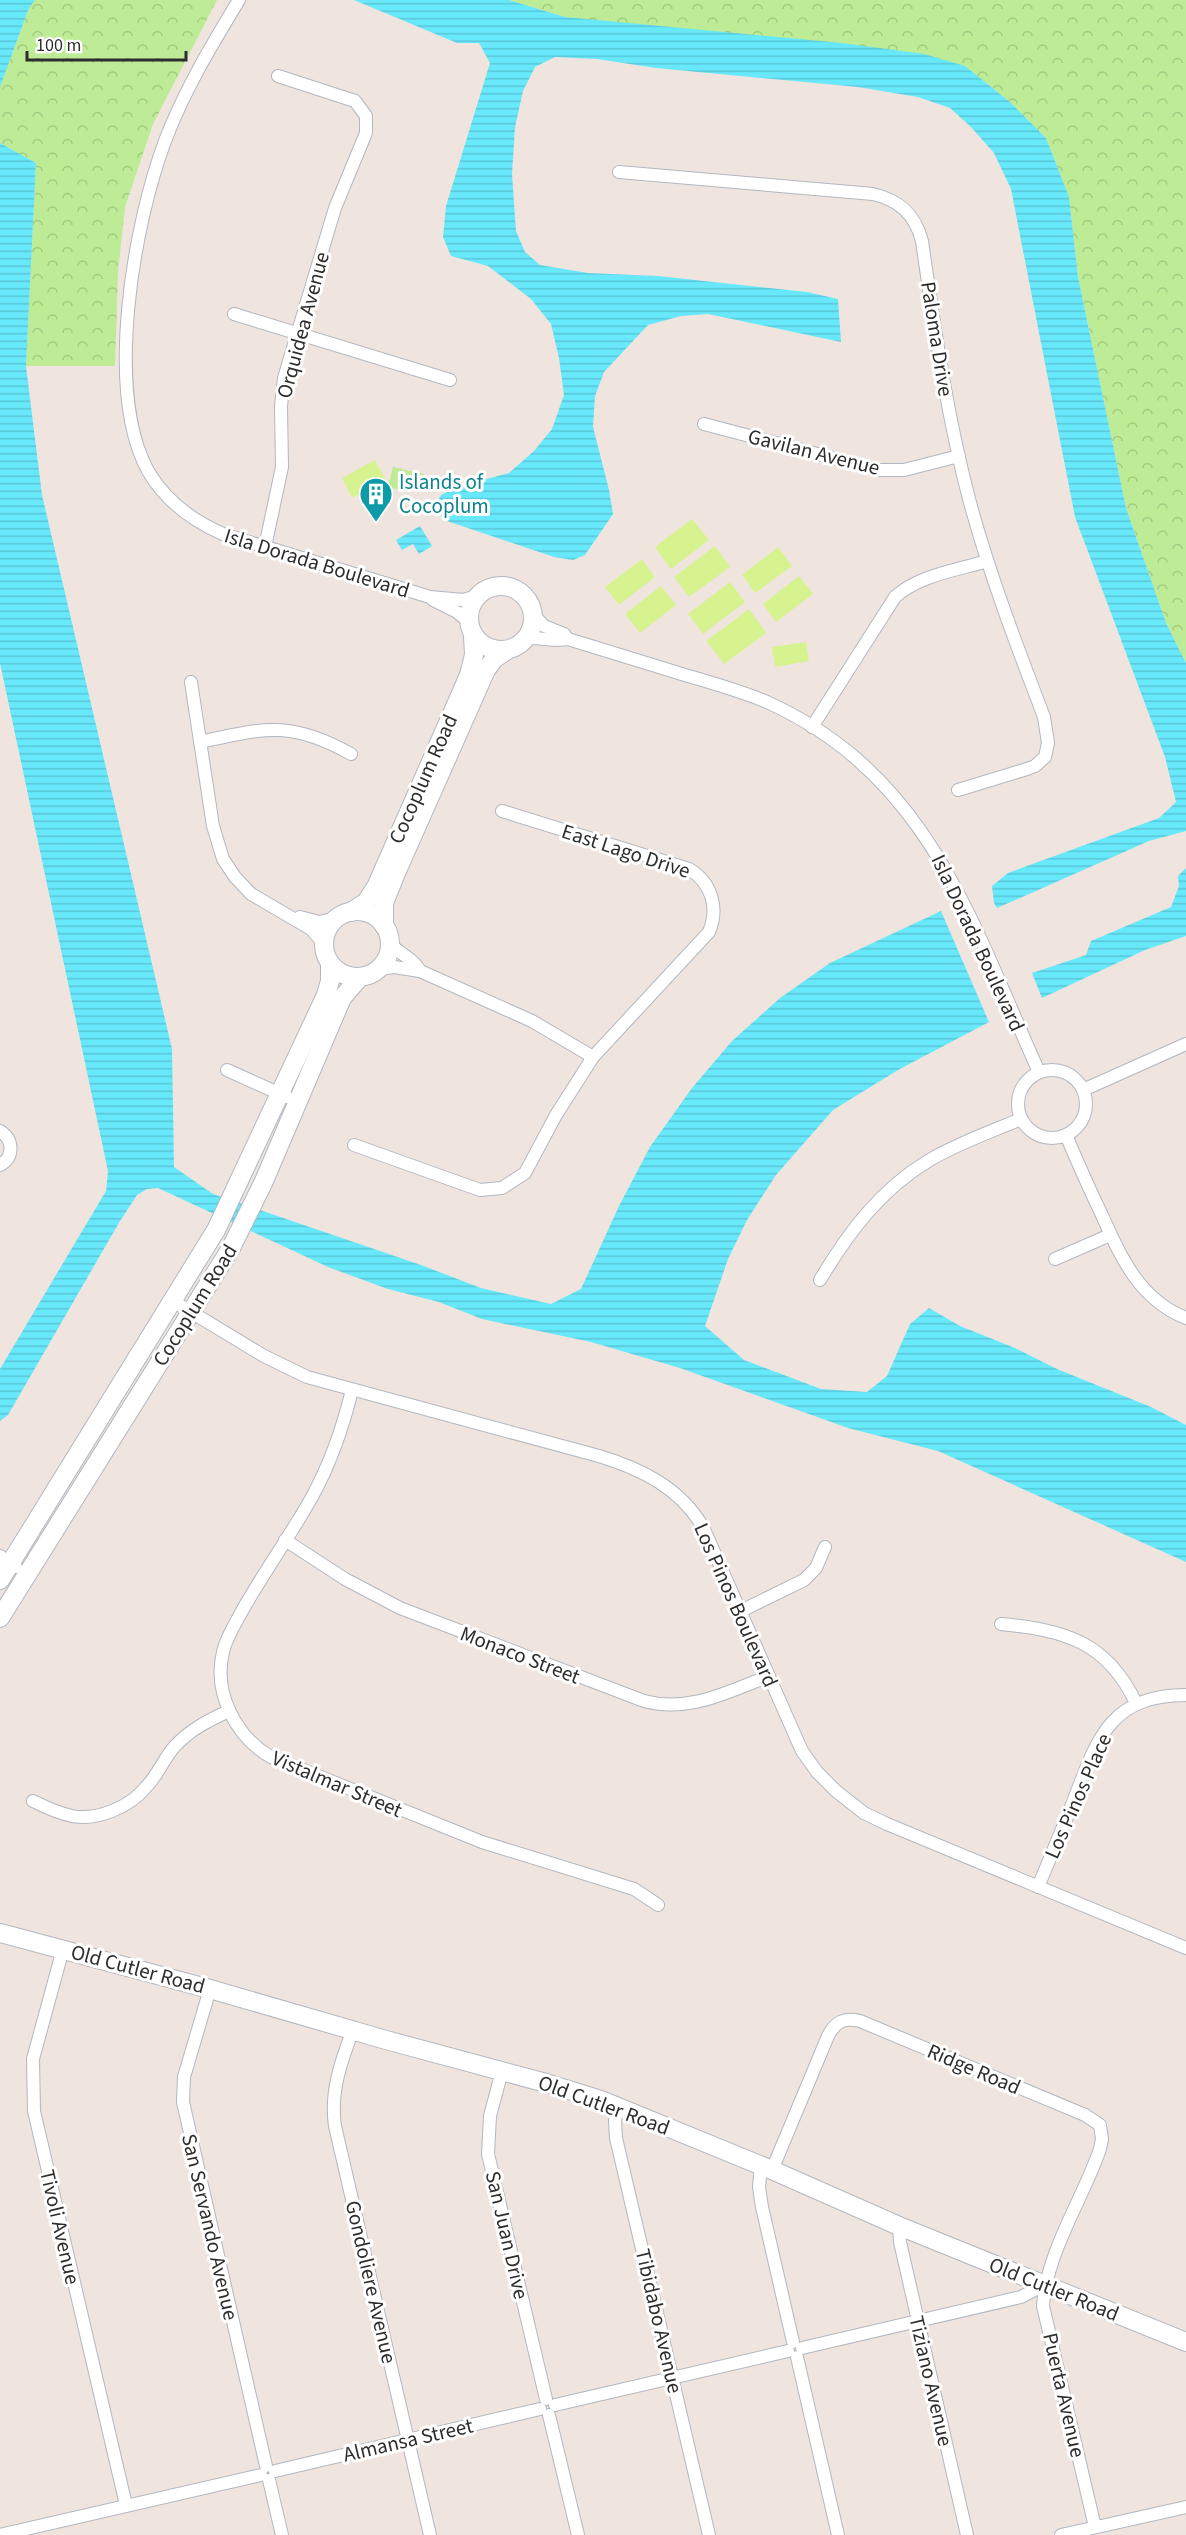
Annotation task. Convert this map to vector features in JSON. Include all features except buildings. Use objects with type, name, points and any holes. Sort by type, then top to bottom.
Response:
[{"type":"street","name":"Isla Dorada Boulevard","points":[[239,0],[186,93],[153,176],[144,208],[132,273],[127,381],[135,437],[148,469],[158,485],[175,504],[205,525],[223,534],[430,597],[462,600],[477,597]]},
{"type":"street","name":"Orquidea Avenue","points":[[265,547],[282,467],[283,387],[335,207],[364,140],[367,127],[364,110],[350,98],[278,76]]},
{"type":"street","name":"Paloma Drive","points":[[619,172],[873,194],[892,200],[906,209],[918,228],[922,241],[936,341],[959,456],[987,561],[1017,649],[1044,717],[1048,734],[1048,750],[1045,757],[1035,766],[958,790]]},
{"type":"street","points":[[234,315],[450,380]]},
{"type":"street","name":"Gavilan Avenue","points":[[704,424],[878,470],[904,470],[959,456]]},
{"type":"street","points":[[812,727],[895,597],[908,587],[987,561]]},
{"type":"street","points":[[495,586],[515,589],[530,604],[533,614],[526,639],[506,651],[487,648],[471,629],[469,613],[477,597],[495,586]]},
{"type":"street","name":"Isla Dorada Boulevard","points":[[430,597],[457,612],[471,629]]},
{"type":"street","name":"Isla Dorada Boulevard","points":[[533,614],[544,626],[564,634],[568,639]]},
{"type":"street","name":"Cocoplum Road","points":[[0,1580],[5,1560],[173,1301],[213,1236],[235,1194],[326,995],[330,981],[330,963],[324,944],[330,925],[366,902],[376,887],[469,675],[474,655],[471,629]]},
{"type":"street","name":"Isla Dorada Boulevard","points":[[526,639],[568,639],[740,692],[779,708],[812,727],[874,774],[901,802],[925,835],[970,917],[1039,1072]]},
{"type":"street","name":"Cocoplum Road","points":[[0,1618],[231,1248],[254,1205],[342,998],[360,977],[379,969],[389,952],[383,909],[387,896],[486,670],[494,659],[506,651]]},
{"type":"street","points":[[192,682],[213,826],[223,859],[235,878],[250,894],[264,904],[293,917],[315,932],[324,944]]},
{"type":"street","points":[[200,742],[259,731],[287,729],[315,735],[351,754]]},
{"type":"street","name":"East Lago Drive","points":[[354,1145],[480,1190],[502,1188],[514,1183],[525,1173],[556,1115],[593,1057],[705,938],[711,926],[714,912],[710,892],[697,874],[681,865],[502,812]]},
{"type":"street","points":[[293,917],[322,922],[344,915],[370,914],[387,934],[399,954],[416,964],[420,972]]},
{"type":"street","points":[[330,963],[343,974],[360,977]]},
{"type":"street","points":[[379,969],[394,968],[420,972],[546,1028],[593,1057]]},
{"type":"street","points":[[1083,1090],[1186,1044]]},
{"type":"street","points":[[227,1070],[299,1102]]},
{"type":"street","points":[[1047,1070],[1064,1072],[1078,1082],[1083,1090],[1085,1112],[1081,1122],[1066,1135],[1044,1138],[1035,1134],[1021,1119],[1018,1108],[1022,1087],[1029,1078],[1039,1072],[1047,1070]]},
{"type":"street","points":[[820,1280],[862,1217],[898,1183],[930,1160],[1021,1119]]},
{"type":"street","points":[[0,1131],[8,1138],[11,1148],[9,1156],[0,1165]]},
{"type":"street","points":[[1066,1135],[1126,1267],[1139,1285],[1164,1307],[1186,1318]]},
{"type":"street","points":[[1055,1259],[1110,1234]]},
{"type":"street","name":"Los Pinos Boulevard","points":[[173,1301],[276,1363],[307,1377],[599,1456],[626,1465],[655,1479],[682,1499],[696,1515],[713,1547],[802,1751],[826,1782],[852,1805],[887,1824],[1186,1948]]},
{"type":"street","name":"Vistalmar Street","points":[[352,1390],[339,1435],[310,1501],[250,1597],[225,1644],[221,1675],[229,1710],[249,1741],[271,1757],[482,1842],[634,1889],[658,1905]]},
{"type":"street","name":"Monaco Street","points":[[285,1540],[350,1582],[400,1608],[644,1701],[669,1706],[696,1703],[769,1676]]},
{"type":"street","points":[[741,1611],[804,1580],[816,1568],[825,1547]]},
{"type":"street","points":[[5,1560],[28,1574]]},
{"type":"street","points":[[1001,1624],[1043,1629],[1094,1649],[1111,1663],[1122,1677],[1136,1703],[1150,1698],[1186,1695]]},
{"type":"street","name":"Los Pinos Place","points":[[1038,1887],[1098,1741],[1114,1719],[1136,1703]]},
{"type":"street","points":[[33,1802],[76,1817],[97,1815],[116,1809],[142,1792],[170,1753],[185,1737],[205,1722],[229,1710]]},
{"type":"street","name":"Old Cutler Road","points":[[0,1933],[502,2070],[618,2107],[767,2168],[899,2226],[1186,2342]]},
{"type":"street","name":"Tivoli Avenue","points":[[63,1949],[33,2059],[34,2111],[126,2505]]},
{"type":"street","name":"San Servando Avenue","points":[[210,1989],[184,2077],[183,2102],[282,2535]]},
{"type":"street","name":"Ridge Road","points":[[767,2168],[830,2031],[841,2020],[860,2021],[1085,2115],[1096,2121],[1102,2129]]},
{"type":"street","name":"Gondoliere Avenue","points":[[353,2030],[335,2090],[334,2118],[430,2535]]},
{"type":"street","name":"San Juan Drive","points":[[502,2070],[490,2115],[488,2154],[578,2535]]},
{"type":"street","name":"Tibidabo Avenue","points":[[618,2107],[615,2121],[616,2138],[710,2535]]},
{"type":"street","name":"Puerta Avenue","points":[[1095,2527],[1043,2306],[1044,2285],[1098,2156],[1102,2144],[1102,2129]]},
{"type":"street","points":[[767,2168],[759,2187],[762,2207],[838,2535]]},
{"type":"street","name":"Tiziano Avenue","points":[[899,2226],[900,2242],[917,2320],[967,2535]]},
{"type":"street","name":"Almansa Street","points":[[0,2535],[1021,2297],[1044,2285]]},
{"type":"street","points":[[1060,2535],[1186,2507]]},
{"type":"green space","points":[[35,0],[217,0],[153,124],[125,207],[118,272],[115,366],[26,366],[36,163],[0,143],[0,87],[29,8]]},
{"type":"green space","points":[[509,0],[1186,0],[1186,663],[1166,623],[1126,508],[1078,277],[1069,197],[1046,138],[1010,102],[965,66],[565,17]]},
{"type":"green space","points":[[375,460],[386,480],[352,498],[342,478]]},
{"type":"green space","points":[[393,467],[424,474],[422,483],[411,483],[400,490],[388,487]]},
{"type":"green space","points":[[692,519],[709,540],[671,569],[655,547]]},
{"type":"green space","points":[[715,546],[730,567],[689,597],[674,577]]},
{"type":"green space","points":[[778,547],[792,566],[755,593],[742,575]]},
{"type":"green space","points":[[642,559],[655,577],[619,605],[605,587]]},
{"type":"green space","points":[[799,576],[813,594],[776,622],[763,604]]},
{"type":"green space","points":[[730,582],[745,602],[703,634],[688,614]]},
{"type":"green space","points":[[661,586],[676,605],[640,633],[625,614]]},
{"type":"green space","points":[[749,609],[766,633],[724,664],[706,641]]},
{"type":"green space","points":[[806,642],[809,661],[775,667],[772,647]]},
{"type":"water","points":[[0,0],[35,0],[29,8],[0,87]]},
{"type":"water","points":[[354,0],[509,0],[565,17],[842,43],[924,54],[965,66],[1010,102],[1046,138],[1069,197],[1078,277],[1126,508],[1166,623],[1186,663],[1186,831],[1149,841],[997,908],[994,903],[992,886],[1008,873],[1159,818],[1176,802],[1165,757],[1075,517],[1011,189],[994,153],[971,127],[950,108],[918,97],[858,87],[656,68],[597,59],[555,57],[535,67],[523,91],[515,127],[512,174],[516,231],[525,252],[540,265],[588,273],[658,276],[807,292],[838,299],[841,342],[708,314],[681,316],[648,325],[604,372],[595,396],[593,427],[613,514],[585,555],[573,560],[554,557],[444,520],[435,506],[441,495],[457,487],[509,473],[534,451],[552,429],[564,395],[551,324],[531,299],[488,266],[451,256],[443,237],[446,206],[490,63],[479,43],[457,43]]},
{"type":"water","points":[[0,143],[36,163],[26,366],[42,495],[172,1049],[174,1167],[213,1194],[421,1265],[481,1288],[551,1304],[581,1289],[619,1206],[650,1147],[692,1088],[732,1041],[780,998],[830,963],[941,911],[989,1022],[898,1070],[833,1110],[776,1175],[747,1220],[728,1259],[705,1326],[744,1360],[821,1389],[867,1392],[887,1376],[910,1324],[929,1308],[960,1326],[1151,1407],[1186,1425],[1186,1562],[938,1451],[848,1428],[680,1368],[591,1342],[482,1319],[439,1302],[388,1289],[328,1267],[158,1188],[147,1189],[137,1195],[8,1415],[0,1421],[0,1369],[106,1191],[108,1171],[0,663]]},
{"type":"water","points":[[420,526],[432,546],[419,554],[413,544],[402,550],[396,540]]},
{"type":"water","points":[[1186,868],[1186,936],[1145,950],[1042,998],[1032,973],[1086,955],[1091,941],[1171,907],[1179,886],[1178,876]]},
{"type":"place","name":"Islands of Cocoplum","points":[[376,523]]}]
